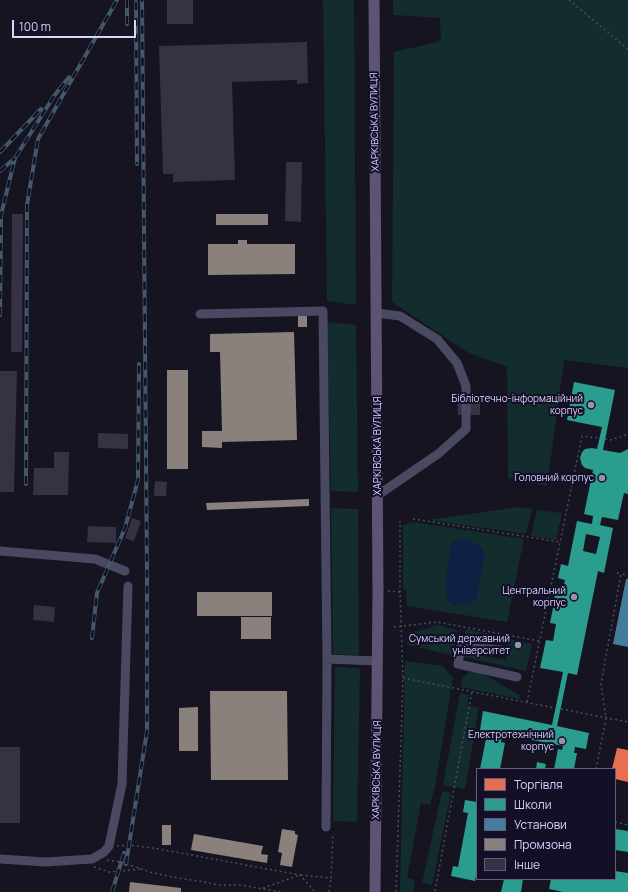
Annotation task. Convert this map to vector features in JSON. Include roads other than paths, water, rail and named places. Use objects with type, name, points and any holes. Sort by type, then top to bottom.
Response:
[{"type":"main road","name":"ХАРКІВСЬКА ВУЛИЦЯ","points":[[374,0],[378,495],[378,661],[375,892]]},
{"type":"street","points":[[200,314],[322,311],[330,827]]},
{"type":"street","points":[[377,313],[400,316],[436,339],[457,363],[466,386],[466,429],[438,454],[378,495]]},
{"type":"street","points":[[0,551],[95,559],[125,571]]},
{"type":"street","points":[[0,859],[46,862],[92,859],[104,852],[109,846],[122,784],[128,586]]},
{"type":"street","points":[[499,650],[461,646],[458,664],[517,677]]},
{"type":"street","points":[[327,659],[378,661]]},
{"type":"water","points":[[457,539],[465,539],[481,546],[485,554],[476,600],[466,604],[454,605],[447,600],[446,579],[451,544]]},
{"type":"railway","points":[[26,484],[27,205],[38,139],[117,0]]},
{"type":"railway","points":[[127,0],[127,24]]},
{"type":"railway","points":[[126,864],[147,731],[142,0]]},
{"type":"railway","points":[[136,2],[137,164]]},
{"type":"railway","points":[[0,315],[1,215],[15,158],[54,96],[69,77]]},
{"type":"railway","points":[[0,152],[41,109]]},
{"type":"railway","points":[[0,171],[15,158]]},
{"type":"railway","points":[[92,638],[97,593],[125,528],[138,480],[139,364]]},
{"type":"railway","points":[[112,892],[124,853]]},
{"type":"place","name":"Бібліотечно-інформаційний корпус","points":[[591,405]]},
{"type":"place","name":"Головний корпус","points":[[602,478]]},
{"type":"place","name":"Центральний корпус","points":[[574,597]]},
{"type":"place","name":"Сумський державний університет","points":[[518,645]]},
{"type":"place","name":"Електротехнічний корпус","points":[[562,741]]}]
